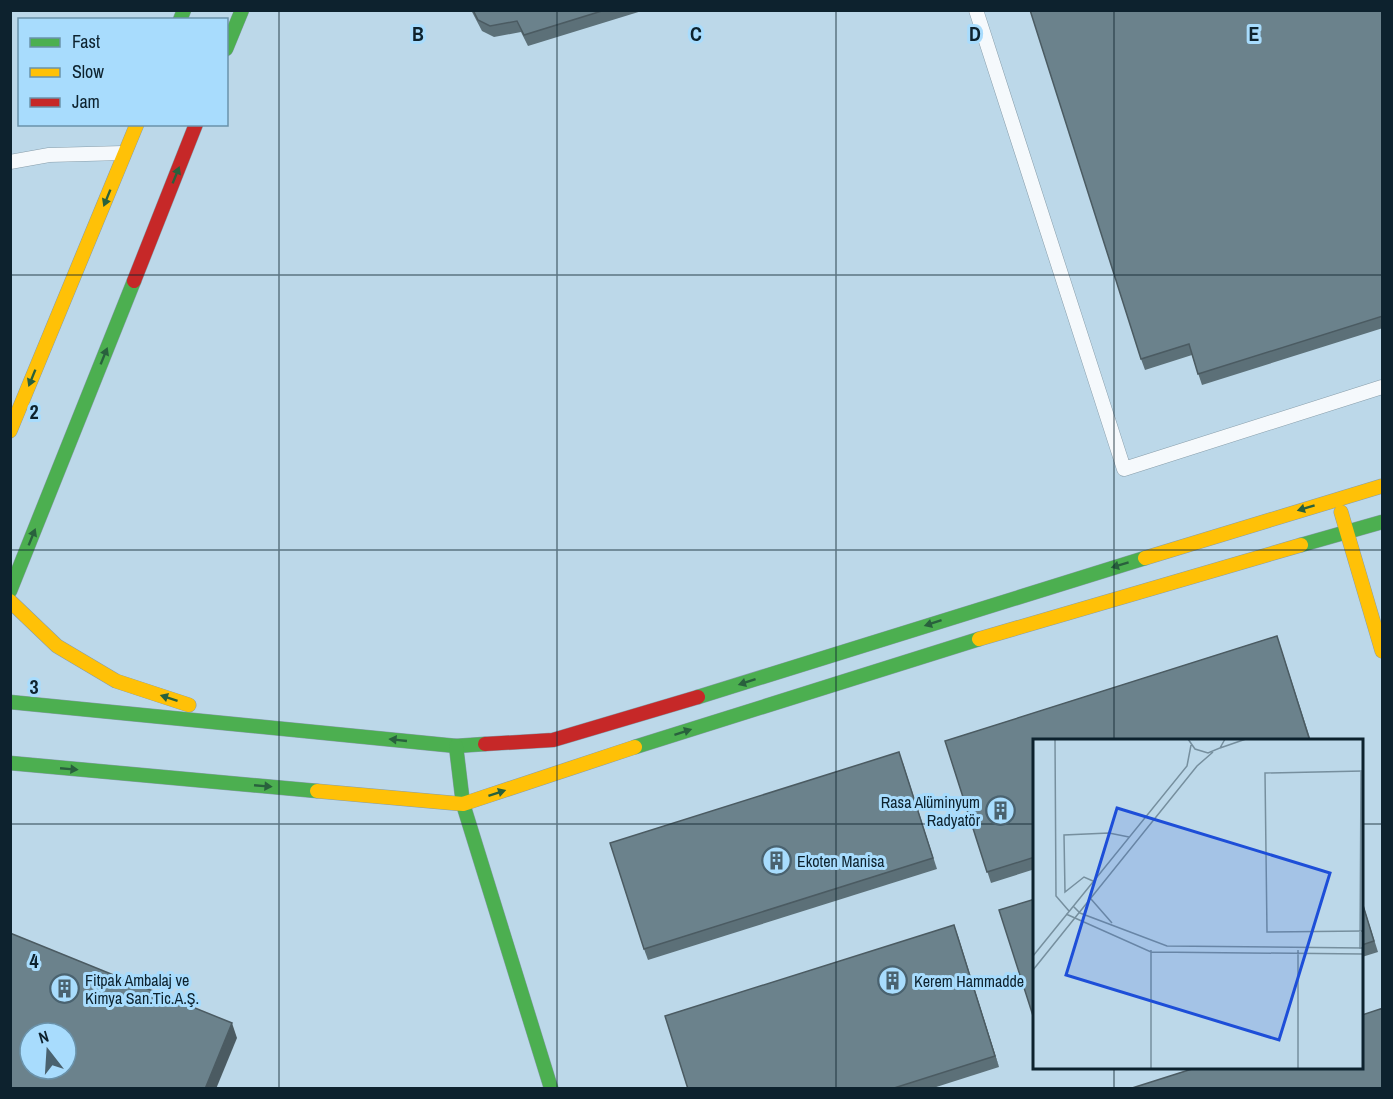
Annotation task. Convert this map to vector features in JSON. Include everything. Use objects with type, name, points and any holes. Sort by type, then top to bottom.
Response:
[{"type":"street","points":[[228,44],[242,10]]},
{"type":"street","points":[[10,431],[136,126]]},
{"type":"street","points":[[10,591],[195,126]]},
{"type":"street","points":[[10,702],[245,723],[456,746],[553,740],[710,694],[1013,598],[1383,486]]},
{"type":"street","points":[[1336,499],[1383,651]]},
{"type":"street","points":[[10,763],[462,804],[727,717],[1028,625],[1383,522]]},
{"type":"street","points":[[10,601],[57,646],[116,681],[245,723]]},
{"type":"street","points":[[456,746],[462,804],[551,1089]]},
{"type":"lane","points":[[976,10],[1124,469],[1383,387]]},
{"type":"lane","points":[[10,162],[49,155],[125,153]]},
{"type":"building","points":[[473,10],[605,10],[524,35],[517,21],[490,26],[478,20]]},
{"type":"building","points":[[1030,10],[1383,10],[1383,316],[1198,374],[1189,344],[1141,359]]},
{"type":"building","name":"Rasa Alüminyum Radyatör","points":[[1277,636],[1309,739],[1033,739],[1033,858],[987,872],[945,741]]},
{"type":"building","name":"Ekoten Manisa","points":[[899,752],[933,858],[644,949],[610,843]]},
{"type":"building","points":[[1033,900],[1033,1016],[999,910]]},
{"type":"building","points":[[1363,905],[1374,941],[1363,945]]},
{"type":"building","name":"Kerem Hammadde","points":[[954,925],[995,1056],[891,1089],[688,1089],[665,1016]]},
{"type":"building","name":"Fitpak Ambalaj ve Kimya San.Tic.A.Ş.","points":[[10,933],[232,1023],[205,1089],[10,1089]]},
{"type":"building","points":[[1383,1008],[1383,1089],[1129,1089],[1192,1069],[1363,1069],[1363,1015]]},
{"type":"traffic: fast","points":[[181,18],[184,10]]},
{"type":"traffic: fast","points":[[228,44],[242,10]]},
{"type":"traffic: fast","points":[[10,591],[134,281]]},
{"type":"traffic: fast","points":[[1301,545],[1382,522]]},
{"type":"traffic: fast","points":[[698,697],[1145,558]]},
{"type":"traffic: fast","points":[[635,747],[979,639]]},
{"type":"traffic: fast","points":[[10,702],[456,746],[485,744]]},
{"type":"traffic: fast","points":[[456,746],[463,804],[551,1088]]},
{"type":"traffic: fast","points":[[10,763],[317,791]]},
{"type":"traffic: slow","points":[[10,431],[136,126]]},
{"type":"traffic: slow","points":[[1145,558],[1382,486]]},
{"type":"traffic: slow","points":[[1341,512],[1382,651]]},
{"type":"traffic: slow","points":[[979,639],[1301,545]]},
{"type":"traffic: slow","points":[[10,601],[57,646],[116,681],[189,705]]},
{"type":"traffic: slow","points":[[317,791],[463,804],[635,747]]},
{"type":"traffic: jam","points":[[134,281],[195,126]]},
{"type":"traffic: jam","points":[[485,744],[553,740],[698,697]]},
{"type":"place","name":"Rasa Alüminyum Radyatör","points":[[1001,811]]},
{"type":"place","name":"Ekoten Manisa","points":[[776,861]]},
{"type":"place","name":"Kerem Hammadde","points":[[893,981]]},
{"type":"place","name":"Fitpak Ambalaj ve Kimya San.Tic.A.Ş.","points":[[64,989]]}]
